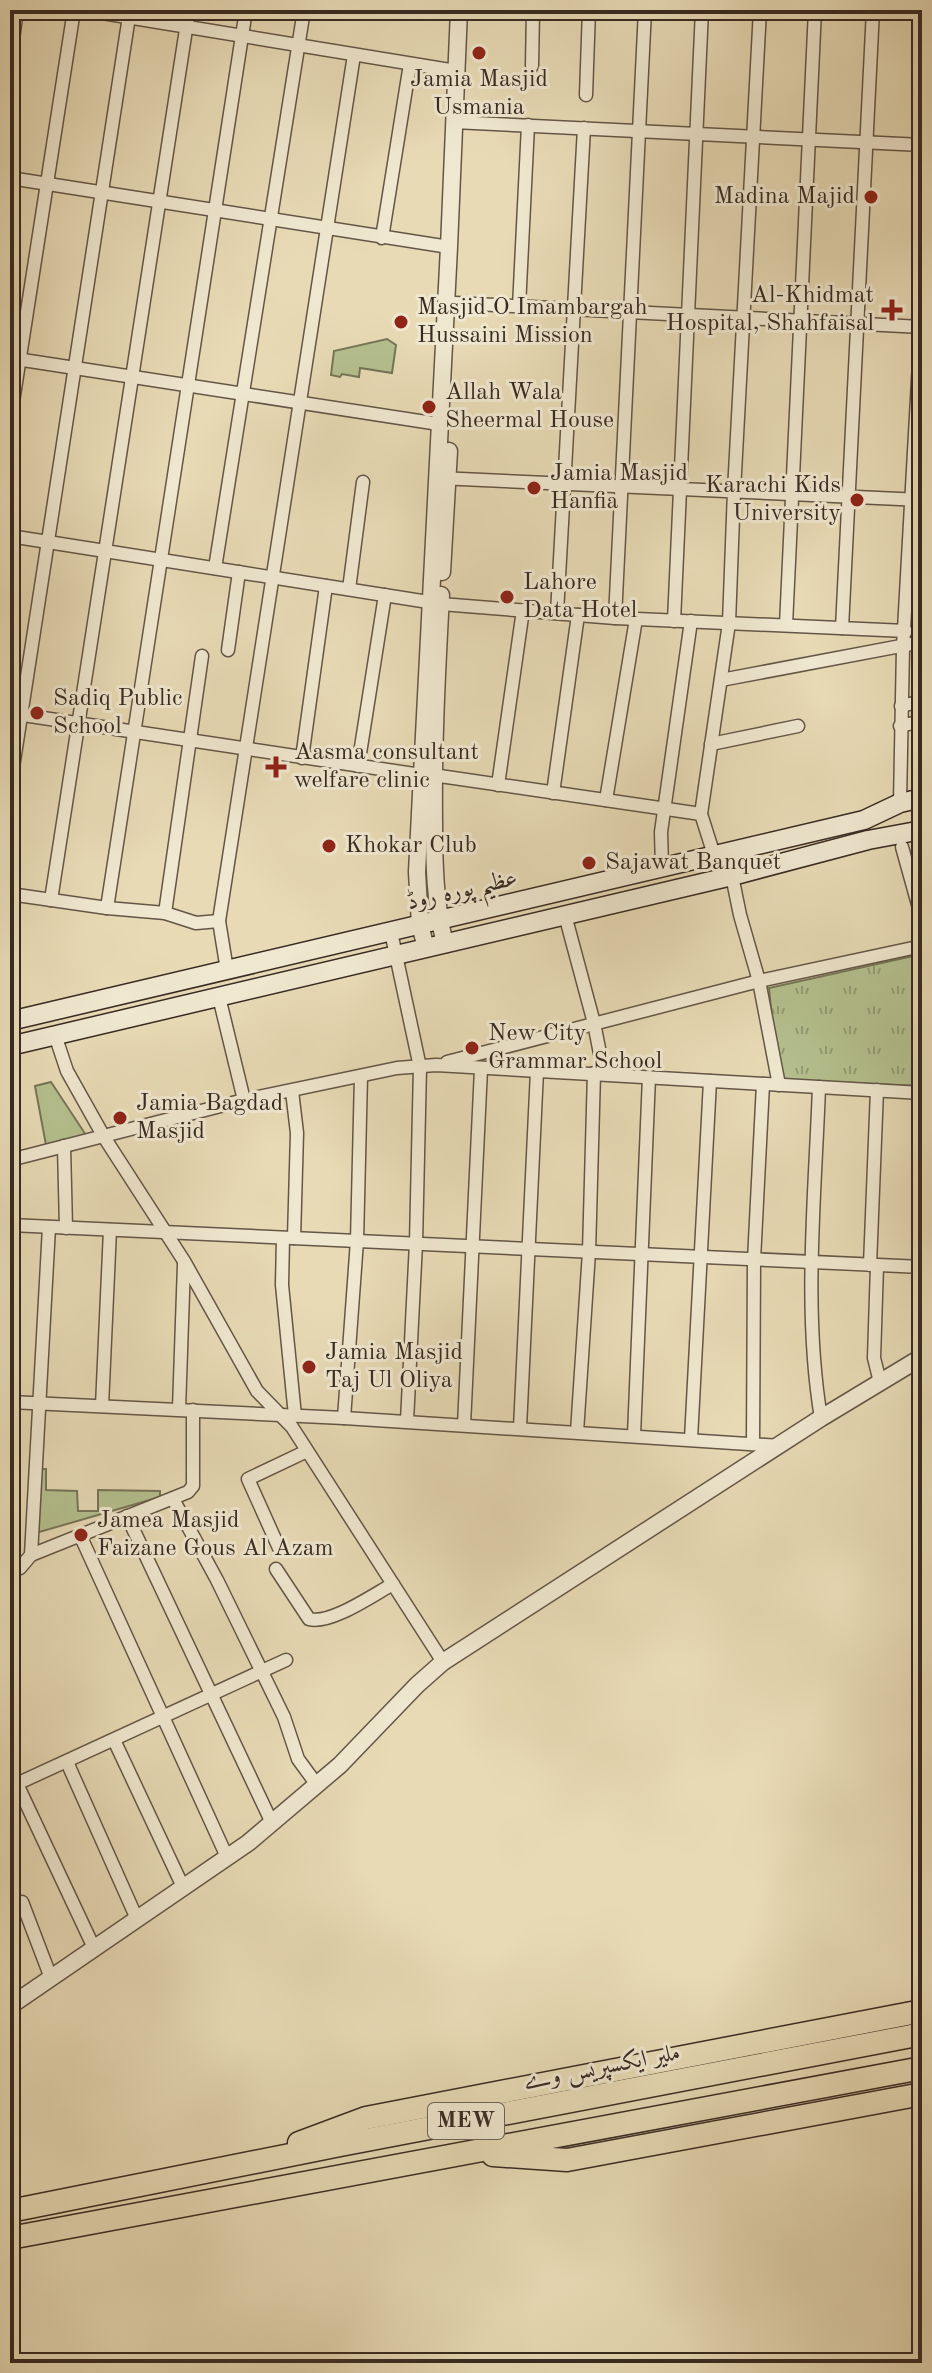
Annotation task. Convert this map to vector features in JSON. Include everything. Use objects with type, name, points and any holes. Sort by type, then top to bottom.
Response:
[{"type":"highway","points":[[230,2169],[366,2118],[922,2011]]},
{"type":"highway","name":"ملیر ایکسپریس وے","points":[[10,2211],[922,2034]]},
{"type":"highway","name":"MEW","points":[[10,2238],[922,2068]]},
{"type":"highway","points":[[459,2153],[567,2160],[922,2094]]},
{"type":"main road","name":"عظیم پورہ روڈ","points":[[10,1021],[864,820],[914,804]]},
{"type":"main road","name":"عظیم پورہ روڈ","points":[[10,1046],[732,876],[868,840],[902,847],[920,835]]},
{"type":"main road","points":[[868,840],[920,835]]},
{"type":"street","points":[[10,421],[15,358],[48,184],[74,10]]},
{"type":"street","points":[[84,10],[130,14],[242,37],[456,71]]},
{"type":"street","points":[[51,900],[189,10]]},
{"type":"street","points":[[107,908],[246,10]]},
{"type":"street","points":[[215,568],[304,10]]},
{"type":"street","points":[[426,948],[420,925],[417,872],[427,775],[442,478],[455,303],[459,10]]},
{"type":"street","points":[[442,478],[439,424],[449,247],[469,10]]},
{"type":"street","points":[[532,66],[533,10]]},
{"type":"street","points":[[586,95],[589,10]]},
{"type":"street","points":[[615,618],[645,10]]},
{"type":"street","points":[[674,621],[702,10]]},
{"type":"street","points":[[714,855],[701,814],[729,623],[760,10]]},
{"type":"street","points":[[786,625],[815,10]]},
{"type":"street","points":[[842,628],[873,10]]},
{"type":"street","points":[[10,61],[15,12]]},
{"type":"street","points":[[10,787],[16,714],[49,542],[130,14]]},
{"type":"street","points":[[227,970],[219,921],[354,55]]},
{"type":"street","points":[[382,238],[410,64]]},
{"type":"street","points":[[459,122],[922,145]]},
{"type":"street","points":[[519,307],[528,125]]},
{"type":"street","points":[[557,613],[584,128]]},
{"type":"street","points":[[10,178],[449,247]]},
{"type":"street","points":[[455,303],[921,327],[917,500],[903,647],[900,726],[914,804]]},
{"type":"street","points":[[15,358],[439,424]]},
{"type":"street","points":[[442,478],[917,500]]},
{"type":"street","points":[[349,589],[363,482]]},
{"type":"street","points":[[10,536],[435,603],[615,618],[906,631]]},
{"type":"street","points":[[228,650],[239,572]]},
{"type":"street","points":[[302,758],[326,586]]},
{"type":"street","points":[[358,766],[385,595]]},
{"type":"street","points":[[498,785],[523,610]]},
{"type":"street","points":[[553,793],[578,615]]},
{"type":"street","points":[[606,800],[636,619]]},
{"type":"street","points":[[662,868],[661,832],[691,621]]},
{"type":"street","points":[[721,680],[922,642]]},
{"type":"street","points":[[165,913],[202,656]]},
{"type":"street","points":[[901,706],[922,701]]},
{"type":"street","points":[[16,714],[701,814]]},
{"type":"street","points":[[900,726],[922,721]]},
{"type":"street","points":[[711,744],[798,726]]},
{"type":"street","points":[[427,775],[439,920],[445,944]]},
{"type":"street","points":[[902,847],[922,919]]},
{"type":"street","points":[[732,876],[759,981],[779,1085]]},
{"type":"street","points":[[10,894],[165,913],[196,923],[219,921]]},
{"type":"street","points":[[565,915],[594,1023],[599,1074],[577,1432]]},
{"type":"street","points":[[391,932],[420,1067],[416,1243],[407,1421]]},
{"type":"street","points":[[10,1160],[244,1100],[397,1068],[436,1065],[759,981],[922,946]]},
{"type":"street","points":[[219,997],[244,1100]]},
{"type":"street","points":[[55,1035],[67,1071],[104,1137],[184,1261],[257,1391],[292,1427],[443,1662]]},
{"type":"street","points":[[436,1065],[922,1093]]},
{"type":"street","points":[[464,1425],[481,1069]]},
{"type":"street","points":[[520,1428],[537,1071]]},
{"type":"street","points":[[344,1418],[357,1241],[361,1076]]},
{"type":"street","points":[[634,1435],[649,1077]]},
{"type":"street","points":[[691,1439],[710,1081]]},
{"type":"street","points":[[753,1443],[754,1260],[763,1084]]},
{"type":"street","points":[[819,1087],[812,1263],[814,1368],[821,1418]]},
{"type":"street","points":[[877,1090],[873,1266],[874,1358],[880,1382]]},
{"type":"street","points":[[292,1091],[297,1133],[282,1285],[295,1416]]},
{"type":"street","points":[[64,1146],[66,1228]]},
{"type":"street","points":[[10,1225],[922,1267]]},
{"type":"street","points":[[31,1555],[49,1227]]},
{"type":"street","points":[[102,1406],[110,1230]]},
{"type":"street","points":[[179,1409],[184,1261]]},
{"type":"street","points":[[11,1999],[51,1978],[272,1823],[340,1765],[443,1662],[821,1418],[922,1357]]},
{"type":"street","points":[[10,1402],[407,1421],[780,1446]]},
{"type":"street","points":[[10,1572],[20,1568],[31,1555],[188,1492],[193,1486],[193,1410]]},
{"type":"street","points":[[279,1548],[248,1479],[307,1451]]},
{"type":"street","points":[[173,1499],[217,1580],[284,1717],[298,1759],[317,1785]]},
{"type":"street","points":[[127,1516],[272,1823]]},
{"type":"street","points":[[80,1535],[227,1857]]},
{"type":"street","points":[[276,1569],[309,1619],[314,1621],[329,1618],[393,1584]]},
{"type":"street","points":[[94,1948],[14,1786],[286,1660]]},
{"type":"street","points":[[114,1740],[183,1887]]},
{"type":"street","points":[[67,1762],[137,1919]]},
{"type":"street","points":[[22,1902],[51,1978]]},
{"type":"green space","points":[[387,339],[396,345],[392,373],[360,368],[359,377],[331,375],[334,351]]},
{"type":"green space","points":[[922,730],[922,794],[913,796],[913,732]]},
{"type":"green space","points":[[922,954],[922,1086],[778,1080],[769,988]]},
{"type":"green space","points":[[51,1082],[86,1135],[46,1145],[35,1086]]},
{"type":"green space","points":[[38,1469],[46,1469],[46,1490],[77,1491],[78,1511],[98,1511],[98,1490],[160,1491],[160,1497],[36,1533]]},
{"type":"place","name":"Jamia Masjid Usmania","points":[[479,53]]},
{"type":"place","name":"Madina Majid","points":[[871,197]]},
{"type":"place","name":"Al-Khidmat Hospital, Shahfaisal","points":[[892,310]]},
{"type":"place","name":"Masjid O Imambargah Hussaini Mission","points":[[401,322]]},
{"type":"place","name":"Allah Wala Sheermal House","points":[[429,407]]},
{"type":"place","name":"Jamia Masjid Hanfia","points":[[534,488]]},
{"type":"place","name":"Karachi Kids University","points":[[857,500]]},
{"type":"place","name":"Lahore Data Hotel","points":[[507,597]]},
{"type":"place","name":"Sadiq Public School","points":[[37,713]]},
{"type":"place","name":"Aasma consultant welfare clinic","points":[[276,767]]},
{"type":"place","name":"Khokar Club","points":[[329,846]]},
{"type":"place","name":"Sajawat Banquet","points":[[589,863]]},
{"type":"place","name":"New City Grammar School","points":[[472,1048]]},
{"type":"place","name":"Jamia Bagdad Masjid","points":[[120,1118]]},
{"type":"place","name":"Jamia Masjid Taj Ul Oliya","points":[[309,1367]]},
{"type":"place","name":"Jamea Masjid Faizane Gous Al Azam","points":[[81,1535]]}]
